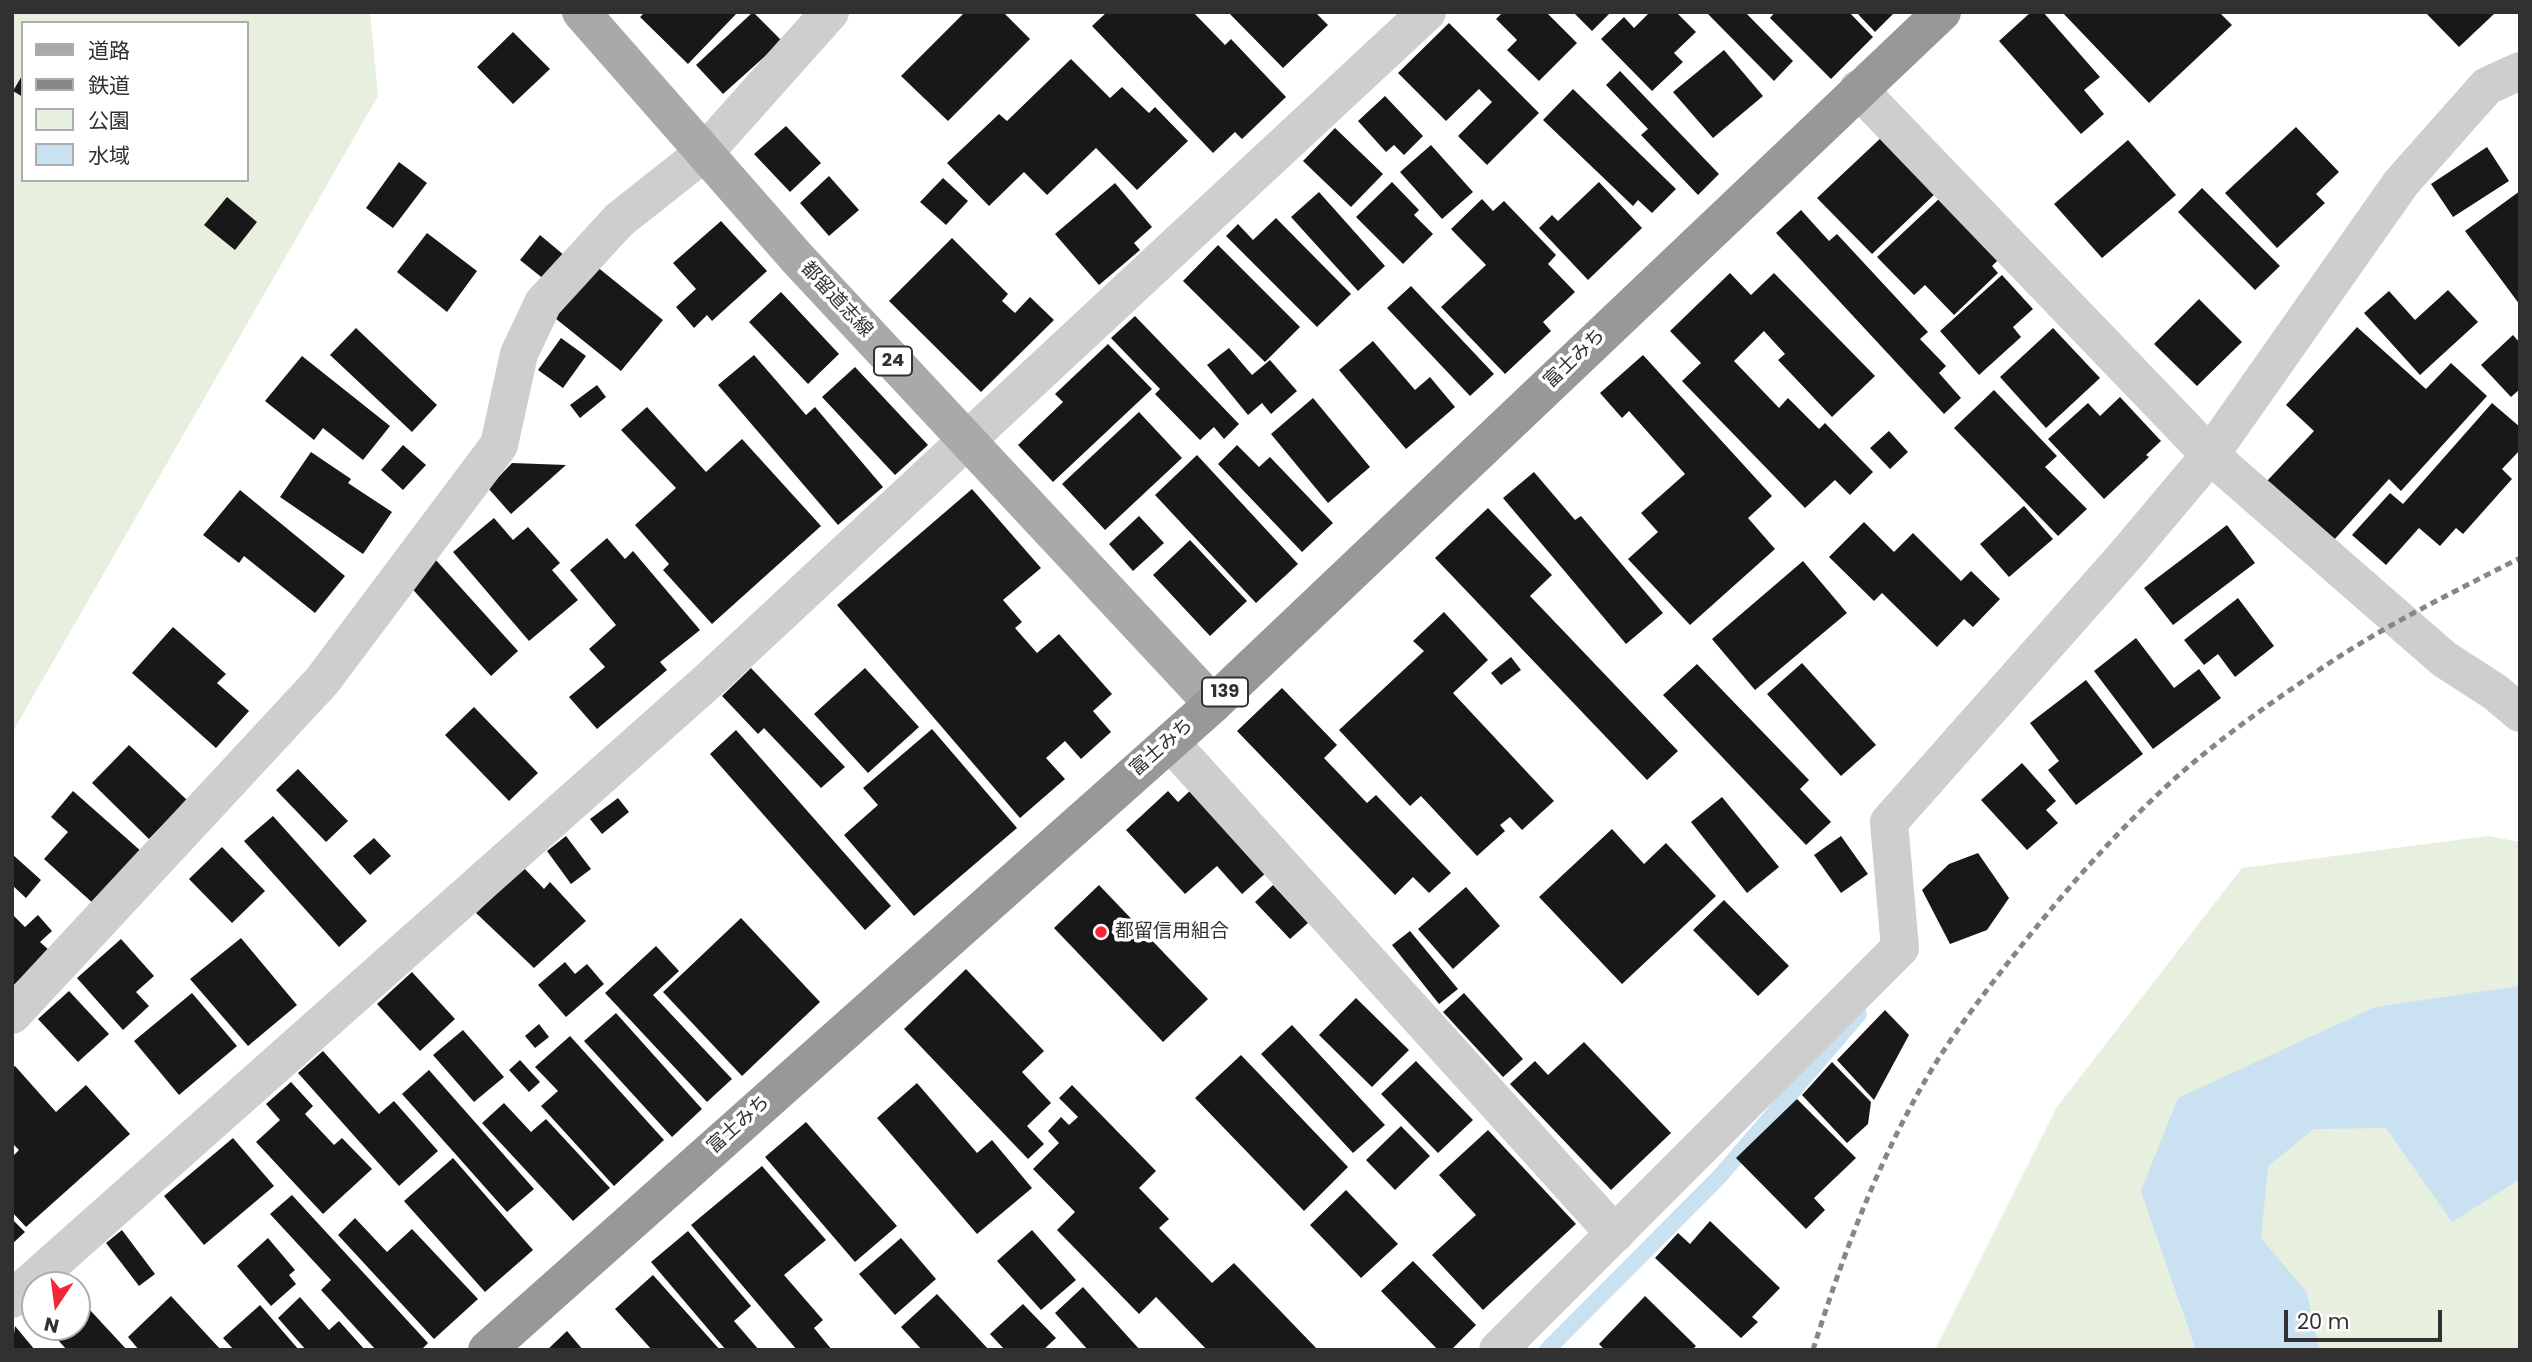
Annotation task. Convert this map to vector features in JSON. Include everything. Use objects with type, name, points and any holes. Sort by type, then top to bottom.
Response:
[{"type":"highway","name":"富士みち","points":[[487,1350],[1213,704],[1942,12]]},
{"type":"main road","name":"都留道志線","points":[[581,12],[797,258],[1213,704]]},
{"type":"street","points":[[12,1015],[322,681],[499,445],[519,354],[543,303],[619,220],[705,152],[830,12]]},
{"type":"street","points":[[12,1299],[707,682],[968,442],[1096,318],[1427,12]]},
{"type":"street","points":[[1498,1350],[1900,948],[1889,822],[2210,456],[2401,183],[2487,86],[2520,71]]},
{"type":"street","points":[[1858,89],[2210,456],[2444,659],[2495,692],[2520,713]]},
{"type":"street","points":[[1170,742],[1615,1234]]},
{"type":"green space","points":[[12,12],[370,12],[378,96],[12,733]]},
{"type":"green space","points":[[2488,836],[2520,842],[2520,1350],[1935,1350],[2057,1107],[2242,868]]},
{"type":"water","points":[[2520,986],[2520,1179],[2452,1222],[2386,1128],[2314,1129],[2268,1166],[2261,1238],[2307,1293],[2319,1350],[2196,1350],[2141,1191],[2178,1098],[2375,1007]]},
{"type":"building","points":[[645,12],[738,12],[688,64],[640,17]]},
{"type":"building","points":[[753,12],[782,41],[723,94],[696,65]]},
{"type":"building","points":[[965,12],[1003,12],[1030,39],[948,121],[901,76]]},
{"type":"building","points":[[1107,12],[1193,12],[1225,45],[1231,39],[1286,97],[1242,139],[1235,132],[1213,153],[1092,26]]},
{"type":"building","points":[[1228,12],[1315,12],[1328,25],[1283,68]]},
{"type":"building","points":[[1503,12],[1546,12],[1577,43],[1539,81],[1507,50],[1517,40],[1496,19]]},
{"type":"building","points":[[1573,12],[1611,12],[1592,31]]},
{"type":"building","points":[[1650,12],[1676,12],[1696,32],[1674,53],[1683,62],[1652,91],[1601,39],[1624,17],[1634,28]]},
{"type":"building","points":[[1706,12],[1745,12],[1793,61],[1774,81]]},
{"type":"building","points":[[1775,12],[1849,12],[1873,37],[1831,79],[1770,18]]},
{"type":"building","points":[[1856,12],[1895,12],[1875,32]]},
{"type":"building","points":[[2031,12],[2043,12],[2100,77],[2084,90],[2104,114],[2081,134],[1999,41]]},
{"type":"building","points":[[2062,12],[2219,12],[2232,25],[2149,103]]},
{"type":"building","points":[[2425,12],[2492,12],[2494,14],[2459,47]]},
{"type":"building","points":[[1449,23],[1539,113],[1487,165],[1458,136],[1492,102],[1479,89],[1446,121],[1398,73]]},
{"type":"building","points":[[513,32],[550,69],[513,104],[477,67]]},
{"type":"building","points":[[1724,50],[1763,96],[1713,138],[1673,92]]},
{"type":"building","points":[[1071,59],[1110,98],[1122,87],[1149,113],[1155,107],[1188,141],[1137,190],[1096,148],[1047,195],[1024,172],[989,206],[947,163],[999,114],[1007,121]]},
{"type":"building","points":[[1620,71],[1719,174],[1698,195],[1641,135],[1648,129],[1606,85]]},
{"type":"building","points":[[21,77],[21,96],[13,91]]},
{"type":"building","points":[[1573,89],[1676,189],[1652,213],[1638,200],[1633,206],[1543,120]]},
{"type":"building","points":[[1385,96],[1423,136],[1404,155],[1394,145],[1386,152],[1358,121]]},
{"type":"building","points":[[786,126],[821,163],[790,192],[754,154]]},
{"type":"building","points":[[2296,127],[2339,172],[2316,194],[2325,203],[2277,248],[2225,193]]},
{"type":"building","points":[[1335,128],[1383,174],[1351,207],[1303,161]]},
{"type":"building","points":[[1884,135],[1938,191],[1872,254],[1817,198]]},
{"type":"building","points":[[2128,140],[2176,195],[2102,258],[2054,204]]},
{"type":"building","points":[[1431,145],[1473,192],[1442,219],[1400,172]]},
{"type":"building","points":[[2487,147],[2509,181],[2453,217],[2431,184]]},
{"type":"building","points":[[399,162],[427,183],[393,228],[366,208]]},
{"type":"building","points":[[829,176],[859,210],[829,236],[800,203]]},
{"type":"building","points":[[943,178],[968,201],[946,225],[920,202]]},
{"type":"building","points":[[1392,182],[1419,210],[1414,215],[1433,234],[1403,264],[1356,217]]},
{"type":"building","points":[[1599,182],[1642,228],[1588,280],[1539,228],[1552,215],[1558,221]]},
{"type":"building","points":[[1115,183],[1152,227],[1134,243],[1140,250],[1099,285],[1055,234]]},
{"type":"building","points":[[2202,188],[2280,266],[2255,290],[2178,212]]},
{"type":"building","points":[[2520,191],[2520,305],[2465,231]]},
{"type":"building","points":[[1319,192],[1385,266],[1358,291],[1291,217]]},
{"type":"building","points":[[1942,196],[2001,257],[1992,266],[1998,273],[1954,315],[1925,285],[1914,295],[1877,257]]},
{"type":"building","points":[[227,197],[257,222],[235,250],[204,225]]},
{"type":"building","points":[[1482,199],[1493,211],[1504,201],[1556,255],[1548,264],[1575,292],[1543,322],[1551,331],[1505,374],[1441,307],[1486,265],[1451,229]]},
{"type":"building","points":[[1801,210],[1829,241],[1837,234],[1928,332],[1920,339],[1946,366],[1939,373],[1961,398],[1944,414],[1776,233]]},
{"type":"building","points":[[1276,218],[1351,294],[1317,327],[1226,236],[1238,224],[1253,240]]},
{"type":"building","points":[[721,221],[767,271],[712,321],[707,315],[694,328],[676,307],[696,289],[673,263]]},
{"type":"building","points":[[427,233],[477,271],[447,312],[397,272]]},
{"type":"building","points":[[540,235],[565,256],[545,280],[520,260]]},
{"type":"building","points":[[952,238],[1008,294],[1002,301],[1015,313],[1030,297],[1054,320],[981,392],[889,301]]},
{"type":"building","points":[[1218,245],[1300,327],[1265,362],[1183,281]]},
{"type":"building","points":[[591,262],[663,320],[621,371],[550,314]]},
{"type":"building","points":[[1730,273],[1751,295],[1774,273],[1875,376],[1832,417],[1778,360],[1785,354],[1764,331],[1734,361],[1779,408],[1788,398],[1819,429],[1825,423],[1873,472],[1850,495],[1835,480],[1805,508],[1682,381],[1701,363],[1670,331]]},
{"type":"building","points":[[2002,275],[2033,309],[2013,327],[2021,337],[1979,375],[1940,331]]},
{"type":"building","points":[[1411,286],[1494,374],[1470,396],[1387,308]]},
{"type":"building","points":[[2448,290],[2478,322],[2420,375],[2364,313],[2389,291],[2415,320]]},
{"type":"building","points":[[781,292],[839,354],[808,384],[749,322]]},
{"type":"building","points":[[2199,299],[2242,342],[2197,386],[2154,344]]},
{"type":"building","points":[[1135,316],[1239,424],[1224,439],[1214,427],[1200,440],[1155,394],[1160,389],[1111,338]]},
{"type":"building","points":[[2357,327],[2426,389],[2451,363],[2487,396],[2401,491],[2389,479],[2333,541],[2267,481],[2314,431],[2286,405]]},
{"type":"building","points":[[356,328],[437,405],[412,432],[330,355]]},
{"type":"building","points":[[2053,328],[2100,378],[2046,428],[2000,377]]},
{"type":"building","points":[[2513,335],[2520,343],[2520,389],[2511,397],[2481,365]]},
{"type":"building","points":[[561,338],[586,356],[563,388],[538,370]]},
{"type":"building","points":[[1373,341],[1415,390],[1430,377],[1455,407],[1406,449],[1339,370]]},
{"type":"building","points":[[1108,344],[1152,389],[1053,482],[1018,445],[1063,402],[1055,394]]},
{"type":"building","points":[[1229,348],[1252,375],[1270,360],[1297,391],[1271,414],[1262,403],[1248,415],[1207,365]]},
{"type":"building","points":[[754,355],[806,415],[815,407],[883,487],[838,525],[718,385]]},
{"type":"building","points":[[1643,355],[1772,496],[1748,518],[1775,549],[1690,625],[1628,559],[1658,532],[1641,513],[1685,474],[1629,411],[1622,418],[1600,393]]},
{"type":"building","points":[[302,356],[390,426],[363,460],[323,428],[314,440],[265,401]]},
{"type":"building","points":[[855,367],[928,445],[895,475],[822,397]]},
{"type":"building","points":[[597,385],[606,397],[580,418],[570,405]]},
{"type":"building","points":[[1994,390],[2057,456],[2045,467],[2087,509],[2058,536],[1954,428]]},
{"type":"building","points":[[2120,397],[2161,441],[2146,455],[2149,457],[2104,499],[2048,439],[2088,403],[2100,416]]},
{"type":"building","points":[[1313,398],[1370,467],[1328,503],[1271,434]]},
{"type":"building","points":[[2492,403],[2520,427],[2520,450],[2502,469],[2512,479],[2463,534],[2456,528],[2440,546],[2419,528],[2386,565],[2352,535],[2390,493],[2403,504]]},
{"type":"building","points":[[647,407],[706,472],[742,439],[821,526],[712,624],[663,570],[669,564],[635,525],[676,488],[621,430]]},
{"type":"building","points":[[1139,412],[1182,458],[1105,530],[1062,484]]},
{"type":"building","points":[[1889,431],[1908,452],[1890,469],[1870,448]]},
{"type":"building","points":[[403,445],[426,465],[403,490],[381,470]]},
{"type":"building","points":[[1237,445],[1259,467],[1270,457],[1333,523],[1302,552],[1218,464]]},
{"type":"building","points":[[311,452],[351,479],[348,483],[392,512],[363,554],[280,497]]},
{"type":"building","points":[[1197,455],[1298,564],[1256,603],[1155,495]]},
{"type":"building","points":[[512,463],[566,465],[511,514],[488,488]]},
{"type":"building","points":[[1534,472],[1575,520],[1581,516],[1663,613],[1626,644],[1503,498]]},
{"type":"building","points":[[972,489],[1041,568],[1003,600],[1022,622],[1015,628],[1037,653],[1059,634],[1112,694],[1093,711],[1111,732],[1081,759],[1065,741],[1046,758],[1065,779],[1020,818],[837,605]]},
{"type":"building","points":[[240,490],[345,576],[315,613],[244,556],[239,563],[203,535]]},
{"type":"building","points":[[2024,506],[2053,539],[2009,577],[1980,544]]},
{"type":"building","points":[[1488,508],[1552,575],[1530,596],[1678,751],[1647,780],[1435,558]]},
{"type":"building","points":[[1139,516],[1164,543],[1133,571],[1109,544]]},
{"type":"building","points":[[494,518],[513,540],[528,527],[560,563],[552,570],[578,600],[529,641],[453,552]]},
{"type":"building","points":[[1864,522],[1894,552],[1913,533],[1961,581],[1971,571],[2000,599],[1973,627],[1964,619],[1937,647],[1882,593],[1874,601],[1829,557]]},
{"type":"building","points":[[2227,525],[2255,563],[2173,625],[2144,588]]},
{"type":"building","points":[[607,538],[625,559],[633,551],[700,630],[660,662],[667,670],[597,729],[569,697],[605,667],[589,649],[616,625],[570,570]]},
{"type":"building","points":[[1190,540],[1247,601],[1210,636],[1153,575]]},
{"type":"building","points":[[435,559],[518,651],[491,676],[407,583]]},
{"type":"building","points":[[1803,561],[1847,613],[1755,690],[1712,639]]},
{"type":"building","points":[[2238,598],[2274,646],[2235,677],[2218,654],[2204,665],[2184,640]]},
{"type":"building","points":[[1444,612],[1488,660],[1453,693],[1554,801],[1522,830],[1510,817],[1500,825],[1505,831],[1477,856],[1421,796],[1410,806],[1339,730],[1424,651],[1413,641]]},
{"type":"building","points":[[173,627],[226,674],[217,683],[249,711],[216,748],[132,673]]},
{"type":"building","points":[[2136,638],[2174,688],[2199,669],[2221,698],[2153,749],[2094,671]]},
{"type":"building","points":[[1511,657],[1521,670],[1501,685],[1491,673]]},
{"type":"building","points":[[1802,663],[1876,745],[1841,776],[1767,694]]},
{"type":"building","points":[[1697,664],[1809,780],[1800,789],[1831,822],[1806,845],[1663,695]]},
{"type":"building","points":[[751,668],[845,767],[821,788],[764,728],[758,734],[722,696]]},
{"type":"building","points":[[865,668],[919,727],[868,773],[814,714]]},
{"type":"building","points":[[2086,680],[2143,754],[2076,805],[2048,770],[2059,761],[2030,723]]},
{"type":"building","points":[[1282,688],[1337,745],[1324,758],[1367,803],[1376,795],[1451,873],[1429,893],[1413,877],[1395,895],[1237,731]]},
{"type":"building","points":[[474,707],[538,773],[509,801],[445,735]]},
{"type":"building","points":[[932,729],[1017,828],[914,916],[844,835],[878,805],[863,788]]},
{"type":"building","points":[[736,730],[891,906],[865,930],[710,754]]},
{"type":"building","points":[[129,745],[187,800],[149,839],[92,783]]},
{"type":"building","points":[[2022,763],[2056,801],[2046,810],[2058,823],[2027,850],[1981,800]]},
{"type":"building","points":[[298,769],[348,821],[326,842],[276,790]]},
{"type":"building","points":[[1192,789],[1267,872],[1242,894],[1217,866],[1185,894],[1126,830],[1168,791],[1178,802]]},
{"type":"building","points":[[73,791],[142,852],[95,905],[44,859],[68,832],[51,817]]},
{"type":"building","points":[[1722,797],[1779,867],[1747,893],[1691,822]]},
{"type":"building","points":[[618,798],[629,812],[602,834],[590,819]]},
{"type":"building","points":[[273,816],[367,921],[339,947],[244,841]]},
{"type":"building","points":[[1612,829],[1644,864],[1666,843],[1716,896],[1622,984],[1539,897]]},
{"type":"building","points":[[566,836],[591,869],[571,884],[547,851]]},
{"type":"building","points":[[1841,836],[1868,874],[1841,893],[1814,855]]},
{"type":"building","points":[[374,838],[391,856],[370,875],[353,856]]},
{"type":"building","points":[[222,847],[265,891],[232,923],[189,879]]},
{"type":"building","points":[[1978,853],[2009,898],[1987,930],[1950,944],[1922,890],[1949,864]]},
{"type":"building","points":[[12,854],[41,880],[26,898],[12,885]]},
{"type":"building","points":[[524,868],[544,889],[550,882],[586,921],[534,968],[476,913]]},
{"type":"building","points":[[1099,885],[1208,999],[1163,1042],[1054,928]]},
{"type":"building","points":[[1273,885],[1308,923],[1290,939],[1255,902]]},
{"type":"building","points":[[1466,887],[1500,926],[1453,969],[1418,929]]},
{"type":"building","points":[[1724,900],[1789,966],[1758,996],[1693,930]]},
{"type":"building","points":[[12,914],[25,927],[38,915],[52,931],[40,942],[50,951],[12,987]]},
{"type":"building","points":[[741,918],[820,1002],[742,1076],[663,992]]},
{"type":"building","points":[[1410,931],[1458,989],[1439,1004],[1392,945]]},
{"type":"building","points":[[241,938],[297,1005],[248,1046],[190,979]]},
{"type":"building","points":[[121,939],[154,976],[136,992],[149,1006],[123,1030],[77,978]]},
{"type":"building","points":[[656,946],[679,971],[653,995],[732,1079],[707,1102],[605,993]]},
{"type":"building","points":[[565,962],[575,974],[587,964],[604,984],[566,1017],[538,985]]},
{"type":"building","points":[[966,969],[1044,1051],[1022,1072],[1051,1103],[1027,1126],[1044,1144],[1028,1159],[904,1029]]},
{"type":"building","points":[[412,972],[455,1019],[420,1051],[377,1004]]},
{"type":"building","points":[[69,991],[109,1034],[78,1062],[38,1019]]},
{"type":"building","points":[[192,993],[237,1046],[179,1095],[134,1041]]},
{"type":"building","points":[[1464,993],[1523,1059],[1503,1077],[1443,1012]]},
{"type":"building","points":[[1356,998],[1409,1050],[1372,1087],[1319,1035]]},
{"type":"building","points":[[1885,1010],[1909,1035],[1874,1100],[1837,1060]]},
{"type":"building","points":[[616,1013],[702,1109],[672,1137],[584,1041]]},
{"type":"building","points":[[539,1024],[549,1037],[535,1048],[525,1036]]},
{"type":"building","points":[[1292,1025],[1385,1125],[1353,1153],[1261,1054]]},
{"type":"building","points":[[463,1030],[504,1077],[474,1102],[433,1055]]},
{"type":"building","points":[[570,1036],[664,1140],[614,1186],[541,1106],[558,1091],[535,1067]]},
{"type":"building","points":[[1584,1042],[1671,1133],[1611,1190],[1510,1084],[1535,1061],[1548,1075]]},
{"type":"building","points":[[323,1051],[379,1114],[394,1101],[438,1151],[399,1186],[298,1073]]},
{"type":"building","points":[[1241,1055],[1348,1167],[1304,1211],[1195,1098]]},
{"type":"building","points":[[520,1060],[540,1082],[529,1092],[509,1070]]},
{"type":"building","points":[[1416,1061],[1473,1120],[1438,1153],[1381,1094]]},
{"type":"building","points":[[1832,1062],[1871,1102],[1868,1124],[1847,1143],[1802,1095]]},
{"type":"building","points":[[15,1066],[56,1112],[86,1085],[130,1134],[26,1227],[12,1212],[12,1157],[19,1150],[12,1143],[12,1068]]},
{"type":"building","points":[[429,1070],[534,1189],[507,1212],[402,1094]]},
{"type":"building","points":[[291,1082],[313,1106],[305,1114],[334,1145],[342,1138],[372,1169],[323,1214],[256,1142],[280,1120],[266,1104]]},
{"type":"building","points":[[917,1083],[977,1153],[992,1140],[1032,1188],[977,1234],[877,1118]]},
{"type":"building","points":[[1072,1085],[1156,1171],[1139,1188],[1169,1219],[1159,1228],[1212,1283],[1234,1263],[1318,1350],[1207,1350],[1156,1297],[1139,1314],[1057,1230],[1075,1212],[1033,1169],[1059,1143],[1048,1131],[1061,1117],[1069,1125],[1078,1117],[1059,1098]]},
{"type":"building","points":[[1797,1099],[1856,1158],[1814,1198],[1825,1210],[1806,1229],[1736,1158]]},
{"type":"building","points":[[504,1103],[531,1132],[546,1119],[610,1188],[573,1221],[482,1123]]},
{"type":"building","points":[[806,1122],[897,1226],[855,1262],[765,1157]]},
{"type":"building","points":[[1401,1126],[1430,1156],[1395,1190],[1366,1160]]},
{"type":"building","points":[[1488,1130],[1576,1224],[1483,1310],[1432,1255],[1476,1215],[1439,1175]]},
{"type":"building","points":[[233,1138],[274,1186],[204,1245],[164,1196]]},
{"type":"building","points":[[453,1158],[533,1250],[485,1292],[404,1201]]},
{"type":"building","points":[[762,1166],[826,1240],[784,1275],[823,1320],[814,1328],[832,1350],[797,1350],[691,1225]]},
{"type":"building","points":[[1346,1190],[1398,1244],[1361,1278],[1310,1225]]},
{"type":"building","points":[[292,1195],[428,1343],[421,1350],[376,1350],[321,1290],[331,1280],[270,1214]]},
{"type":"building","points":[[355,1218],[387,1252],[412,1229],[478,1299],[434,1339],[338,1235]]},
{"type":"building","points":[[12,1219],[25,1232],[12,1244]]},
{"type":"building","points":[[1710,1221],[1780,1288],[1752,1317],[1758,1322],[1741,1338],[1655,1258],[1678,1233],[1690,1244]]},
{"type":"building","points":[[122,1230],[155,1274],[139,1286],[106,1243]]},
{"type":"building","points":[[1032,1230],[1076,1280],[1041,1310],[997,1261]]},
{"type":"building","points":[[688,1231],[751,1306],[734,1321],[759,1350],[726,1350],[651,1262]]},
{"type":"building","points":[[268,1238],[295,1270],[289,1275],[296,1284],[271,1306],[237,1266]]},
{"type":"building","points":[[901,1238],[936,1279],[895,1315],[859,1274]]},
{"type":"building","points":[[1413,1261],[1476,1325],[1451,1350],[1438,1350],[1381,1291]]},
{"type":"building","points":[[653,1275],[720,1350],[652,1350],[615,1309]]},
{"type":"building","points":[[1083,1287],[1140,1350],[1088,1350],[1055,1313]]},
{"type":"building","points":[[937,1294],[989,1350],[922,1350],[901,1327]]},
{"type":"building","points":[[171,1296],[221,1350],[139,1350],[128,1337]]},
{"type":"building","points":[[1645,1296],[1696,1346],[1692,1350],[1605,1350],[1599,1344]]},
{"type":"building","points":[[300,1297],[329,1330],[339,1321],[365,1350],[306,1350],[278,1318]]},
{"type":"building","points":[[1023,1304],[1056,1338],[1043,1350],[1005,1350],[990,1334]]},
{"type":"building","points":[[260,1305],[299,1350],[234,1350],[223,1338]]},
{"type":"building","points":[[91,1311],[127,1350],[67,1350],[59,1341],[91,1341]]},
{"type":"building","points":[[15,1326],[21,1333],[21,1341],[28,1341],[35,1350],[12,1350]]},
{"type":"building","points":[[567,1331],[583,1350],[547,1350]]},
{"type":"waterway","points":[[1547,1350],[1720,1176],[1859,1014]]},
{"type":"railway","points":[[1813,1350],[1859,1220],[1886,1156],[1917,1095],[1971,1011],[2079,876],[2157,795],[2211,748],[2250,719],[2360,644],[2520,558]]},
{"type":"place","name":"都留信用組合","points":[[1101,932]]}]
